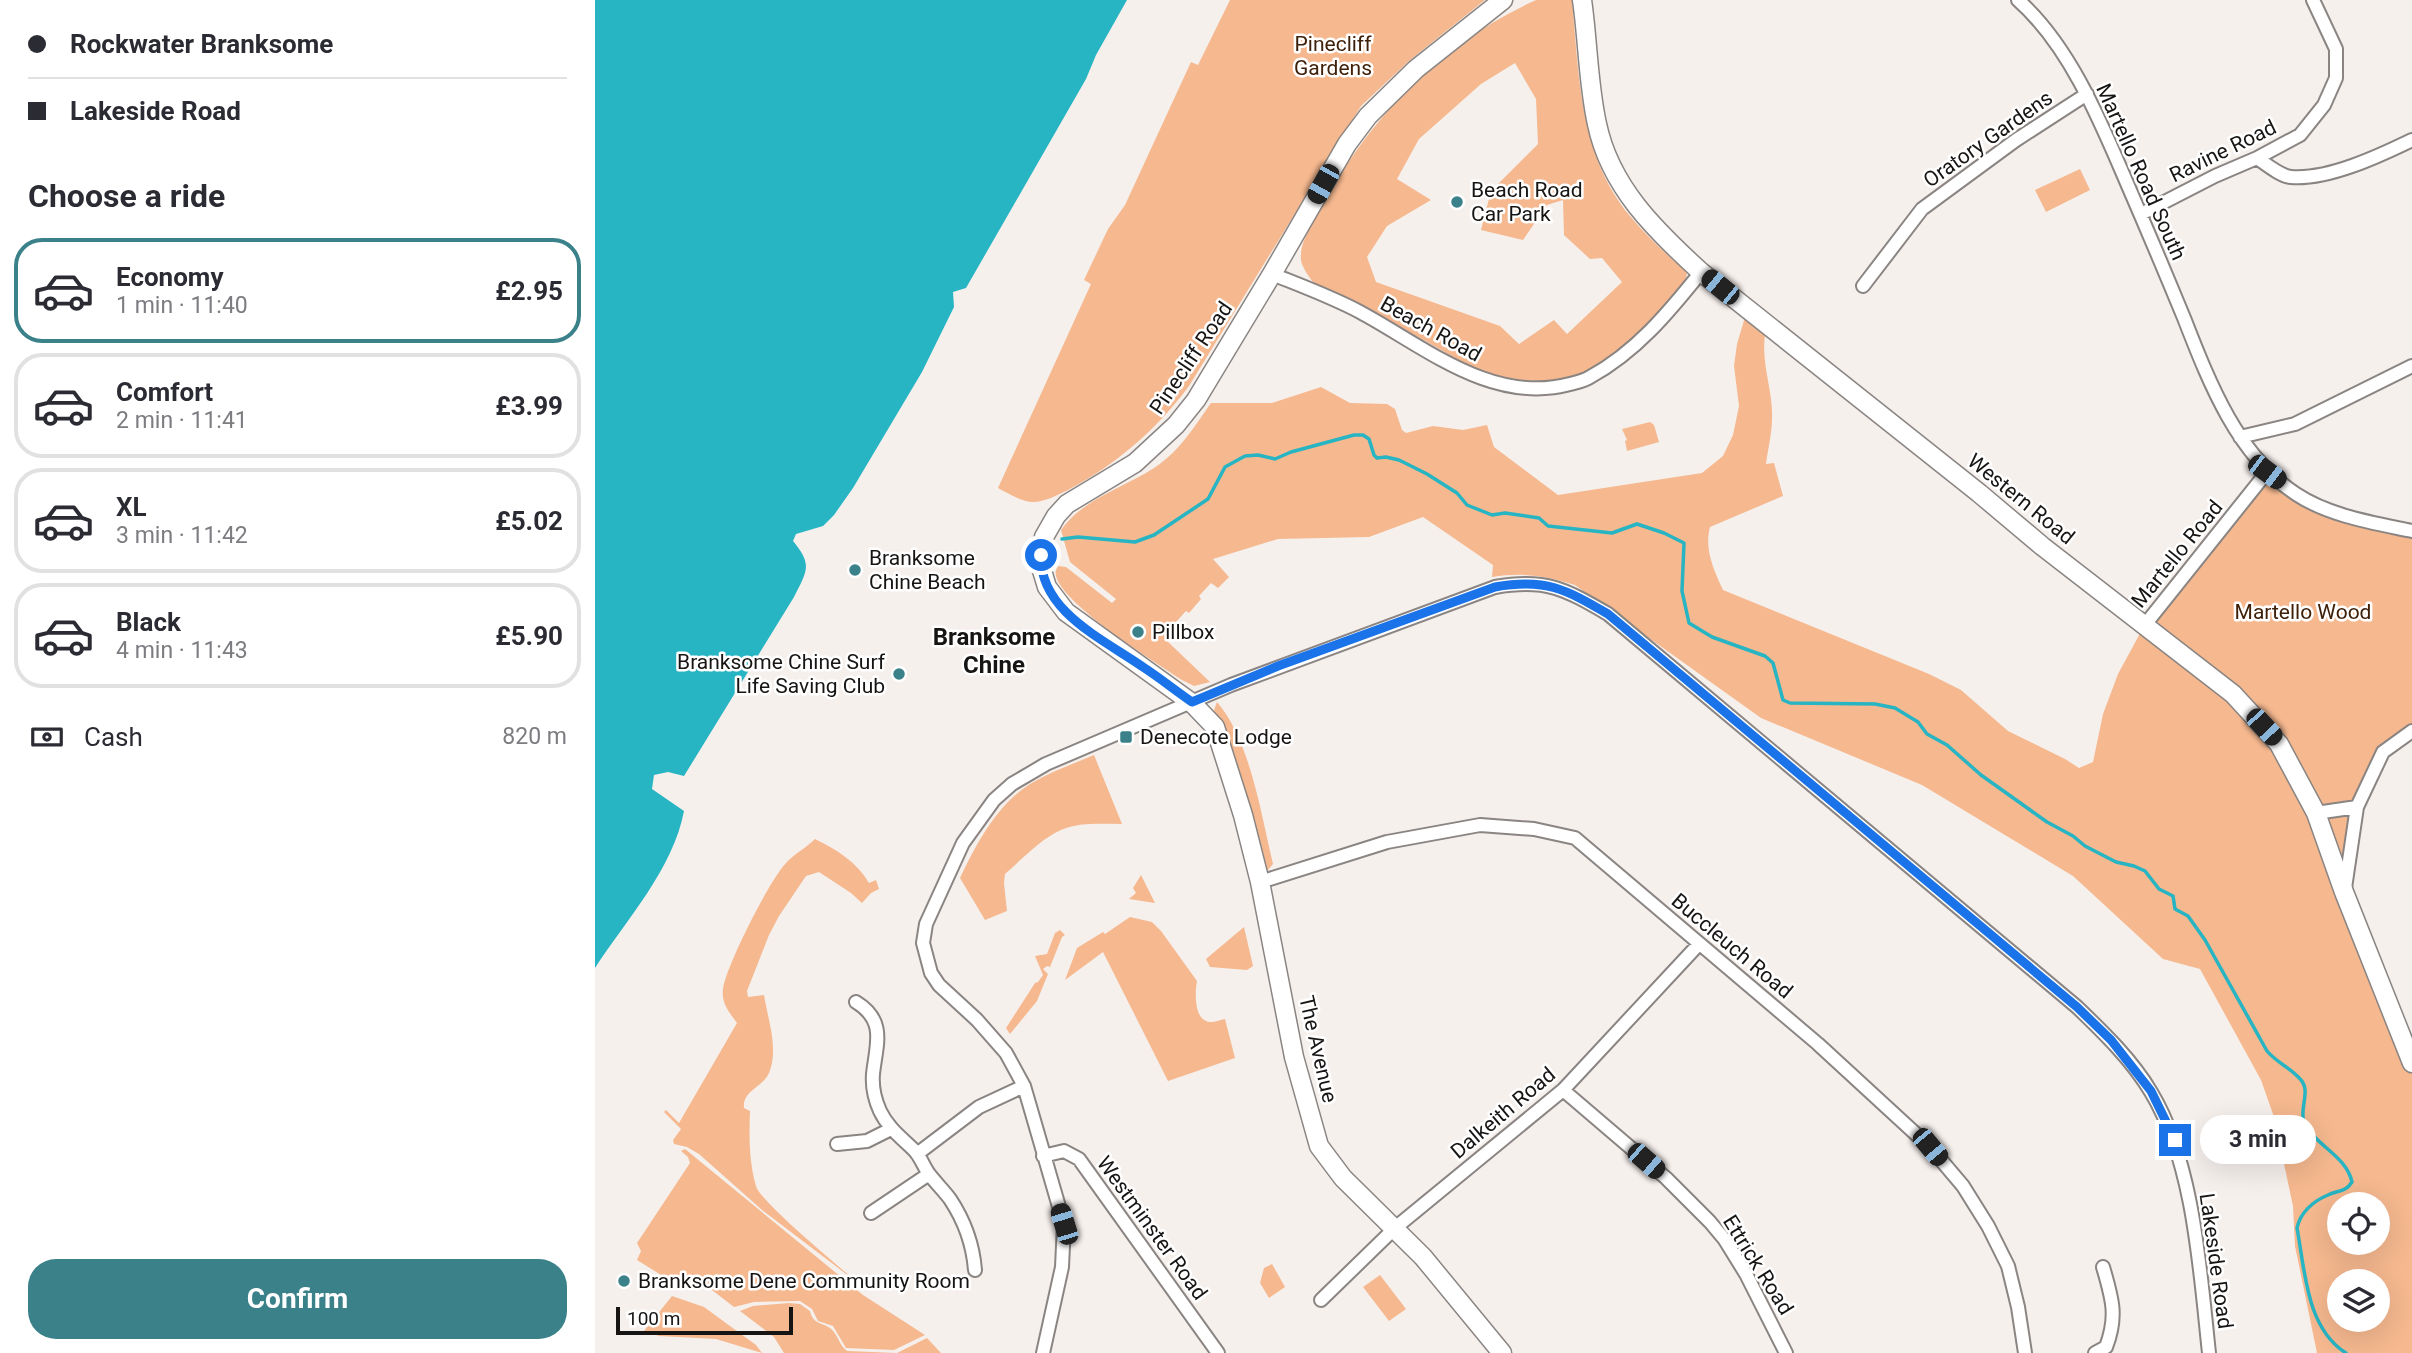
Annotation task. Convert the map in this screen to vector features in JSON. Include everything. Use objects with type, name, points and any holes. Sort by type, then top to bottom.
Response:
[{"type":"main road","name":"Pinecliff Road","points":[[1192,702],[1066,612],[1054,598],[1041,573],[1042,545],[1047,529],[1067,504],[1135,463],[1175,425],[1218,365],[1347,144],[1369,116],[1416,69],[1503,0]]},
{"type":"main road","name":"Western Road","points":[[1583,0],[1597,127],[1615,175],[1660,234],[1702,272],[2144,626],[2233,694],[2279,744],[2316,813],[2344,892],[2412,1063]]},
{"type":"main road","name":"The Avenue","points":[[1192,702],[1207,717],[1220,740],[1244,815],[1260,881],[1294,1057],[1319,1146],[1343,1178],[1423,1257],[1502,1353]]},
{"type":"street","name":"Martello Road South","points":[[2018,0],[2046,31],[2087,94],[2141,214],[2206,374],[2240,437]]},
{"type":"street","name":"Ravine Road","points":[[2141,214],[2300,135],[2324,105],[2336,78],[2336,49],[2313,0]]},
{"type":"street","name":"Oratory Gardens","points":[[1863,286],[1922,209],[2016,140],[2087,94]]},
{"type":"street","points":[[2257,158],[2288,177],[2310,175],[2349,167],[2412,140]]},
{"type":"street","name":"Beach Road","points":[[1272,274],[1342,302],[1464,372],[1489,381],[1525,388],[1555,388],[1588,379],[1622,356],[1664,318],[1702,272]]},
{"type":"street","points":[[2412,366],[2295,424],[2240,437],[2267,472],[2298,495],[2325,508],[2412,531]]},
{"type":"street","name":"Martello Road","points":[[2144,626],[2267,472]]},
{"type":"street","name":"Lakeside Road","points":[[1192,702],[1278,666],[1495,587],[1542,583],[1571,593],[1608,614],[2056,989],[2111,1040],[2151,1091],[2175,1140],[2186,1186],[2209,1353]]},
{"type":"street","points":[[1043,1353],[1062,1267],[1064,1224],[1024,1086],[1006,1053],[978,1020],[939,985],[931,973],[923,943],[926,924],[963,844],[994,800],[1012,784],[1046,764],[1192,702]]},
{"type":"street","points":[[2344,892],[2357,807],[2383,752],[2412,731]]},
{"type":"street","points":[[2316,813],[2357,807]]},
{"type":"street","name":"Buccleuch Road","points":[[1260,881],[1387,842],[1480,825],[1534,829],[1575,838],[1818,1044],[1930,1147],[1963,1186],[1988,1226],[2008,1266],[2025,1353]]},
{"type":"street","name":"Dalkeith Road","points":[[1321,1300],[1395,1228],[1563,1090],[1699,944]]},
{"type":"street","points":[[856,1002],[867,1010],[876,1026],[878,1046],[873,1075],[874,1091],[881,1112],[891,1129],[917,1154],[929,1174],[951,1200],[966,1230],[974,1254],[975,1270]]},
{"type":"street","points":[[917,1154],[979,1107],[1024,1086]]},
{"type":"street","name":"Ettrick Road","points":[[1563,1090],[1666,1178],[1710,1222],[1746,1274],[1786,1353]]},
{"type":"street","points":[[837,1144],[867,1141],[891,1129]]},
{"type":"street","name":"Westminster Road","points":[[1044,1156],[1064,1152],[1079,1159],[1218,1353]]},
{"type":"street","points":[[871,1213],[929,1174]]},
{"type":"street","points":[[2095,1353],[2106,1347],[2113,1327],[2111,1297],[2103,1267]]},
{"type":"green space","name":"Pinecliff Gardens","points":[[1230,0],[1485,0],[1410,60],[1361,106],[1189,386],[1163,417],[1135,445],[1068,490],[1037,502],[1015,497],[998,488],[1091,284],[1084,280],[1108,229],[1125,205],[1191,62],[1198,65]]},
{"type":"green space","points":[[1536,0],[1572,0],[1580,85],[1591,140],[1600,167],[1630,216],[1650,239],[1687,273],[1681,290],[1669,305],[1620,348],[1586,371],[1560,380],[1517,379],[1495,375],[1462,362],[1355,302],[1317,285],[1308,275],[1301,260],[1304,241],[1319,211],[1338,178],[1384,115],[1439,61],[1502,17]],"holes":[[[1515,63],[1536,99],[1538,144],[1491,191],[1481,230],[1523,240],[1547,205],[1563,200],[1564,235],[1590,259],[1602,258],[1622,282],[1567,334],[1554,320],[1519,344],[1500,326],[1376,282],[1367,257],[1387,226],[1431,200],[1397,179],[1419,139],[1481,84]]]},
{"type":"green space","points":[[2080,169],[2090,190],[2046,212],[2035,190]]},
{"type":"green space","name":"Martello Wood","points":[[1745,317],[1765,334],[1772,418],[1766,464],[1774,463],[1783,496],[1710,527],[1709,552],[1723,590],[1929,674],[1961,690],[2008,731],[2079,768],[2093,762],[2103,714],[2118,674],[2144,626],[2267,472],[2298,495],[2412,530],[2412,731],[2383,752],[2357,807],[2344,892],[2412,1063],[2412,1353],[2317,1353],[2295,1246],[2293,1206],[2274,1117],[2261,1080],[2200,969],[2163,959],[2073,876],[1922,785],[1761,718],[1575,585],[1534,576],[1492,577],[1493,565],[1423,517],[1369,537],[1278,539],[1213,559],[1229,577],[1218,588],[1211,583],[1189,613],[1186,611],[1175,623],[1179,627],[1166,640],[1210,682],[1194,686],[1092,617],[1062,588],[1056,576],[1058,566],[1066,567],[1112,603],[1116,599],[1070,562],[1061,530],[1070,519],[1092,502],[1163,462],[1211,403],[1272,403],[1321,387],[1350,403],[1387,404],[1395,409],[1402,430],[1406,433],[1433,426],[1463,430],[1487,425],[1494,447],[1558,495],[1702,473],[1723,456],[1733,435],[1739,406],[1734,366]]},
{"type":"green space","points":[[1650,422],[1654,425],[1659,442],[1627,451],[1627,440],[1622,429]]},
{"type":"green space","points":[[1217,702],[1238,736],[1253,778],[1273,864],[1267,871],[1262,868],[1216,718],[1214,710]]},
{"type":"green space","points":[[1094,755],[1122,824],[1075,826],[1046,838],[1005,874],[1007,911],[985,920],[960,878],[989,826],[1007,803],[1030,784]]},
{"type":"green space","points":[[815,839],[845,857],[869,883],[876,880],[879,889],[862,903],[819,872],[806,876],[779,916],[747,991],[748,997],[764,995],[772,1034],[772,1064],[766,1078],[746,1097],[744,1108],[750,1111],[752,1168],[756,1186],[761,1194],[786,1220],[858,1283],[762,1210],[699,1154],[674,1144],[673,1140],[681,1129],[664,1112],[666,1110],[679,1123],[737,1023],[723,999],[723,989],[732,962],[759,905],[779,873],[789,860]]},
{"type":"green space","points":[[1141,875],[1155,903],[1129,899],[1123,904],[1136,893],[1133,888]]},
{"type":"green space","points":[[1130,917],[1152,922],[1161,931],[1197,981],[1196,1003],[1199,1014],[1210,1022],[1225,1019],[1235,1058],[1168,1081],[1103,952],[1065,980],[1077,948]]},
{"type":"green space","points":[[1244,927],[1253,966],[1247,970],[1210,967],[1206,959]]},
{"type":"green space","points":[[1060,930],[1065,935],[1050,967],[1043,969],[1048,974],[1037,1001],[1010,1034],[1006,1028],[1043,975],[1035,956],[1047,954],[1055,933]]},
{"type":"green space","points":[[685,1149],[863,1295],[925,1335],[894,1350],[846,1348],[833,1326],[818,1321],[812,1309],[800,1301],[754,1302],[734,1307],[712,1290],[680,1278],[666,1278],[637,1260],[641,1251],[637,1243],[690,1163],[681,1151]]},
{"type":"green space","points":[[1272,1264],[1285,1287],[1269,1298],[1260,1283],[1264,1268]]},
{"type":"green space","points":[[1380,1275],[1406,1309],[1389,1321],[1363,1287]]},
{"type":"green space","points":[[672,1296],[704,1307],[756,1345],[762,1353],[716,1339],[659,1336],[644,1331]]},
{"type":"green space","points":[[800,1304],[810,1311],[815,1321],[833,1330],[847,1351],[897,1353],[784,1353],[774,1337],[740,1311],[753,1306]]},
{"type":"green space","points":[[927,1338],[941,1353],[897,1353]]},
{"type":"water","points":[[595,0],[1127,0],[1096,55],[1086,79],[966,288],[953,292],[954,307],[922,372],[853,488],[823,526],[796,534],[793,541],[806,562],[806,568],[794,597],[684,776],[668,772],[654,775],[652,789],[684,811],[678,832],[670,853],[647,893],[595,968]]},
{"type":"waterway","points":[[1062,539],[1078,537],[1135,542],[1154,535],[1208,499],[1225,467],[1245,456],[1258,455],[1275,459],[1291,452],[1363,435],[1369,439],[1377,458],[1399,460],[1457,493],[1467,505],[1492,515],[1505,513],[1539,518],[1548,526],[1612,533],[1637,524],[1684,543],[1682,591],[1689,623],[1712,637],[1765,656],[1773,663],[1783,700],[1790,703],[1875,704],[1895,708],[1918,722],[1927,734],[1947,745],[1981,775],[2047,822],[2116,862],[2145,871],[2159,889],[2173,896],[2175,909],[2188,916],[2205,940],[2267,1051],[2304,1084],[2303,1117],[2309,1130],[2337,1157],[2349,1173],[2352,1182],[2349,1186],[2312,1204],[2301,1217],[2297,1228],[2305,1279],[2315,1314],[2333,1342],[2346,1353]]},
{"type":"place","name":"Beach Road Car Park","points":[[1457,202]]},
{"type":"place","name":"Branksome Chine Beach","points":[[855,570]]},
{"type":"place","name":"Pillbox","points":[[1138,632]]},
{"type":"place","name":"Branksome Chine Surf Life Saving Club","points":[[899,674]]},
{"type":"place","name":"Denecote Lodge","points":[[1126,737]]},
{"type":"place","name":"Branksome Dene Community Room","points":[[624,1281]]},
{"type":"district","name":"Branksome Chine","points":[[994,651]]},
{"type":"route","points":[[1041,555],[1041,573],[1047,587],[1066,612],[1192,702],[1278,666],[1495,587],[1542,583],[1571,593],[1608,614],[2077,1007],[2111,1040],[2151,1091],[2175,1140]]}]
